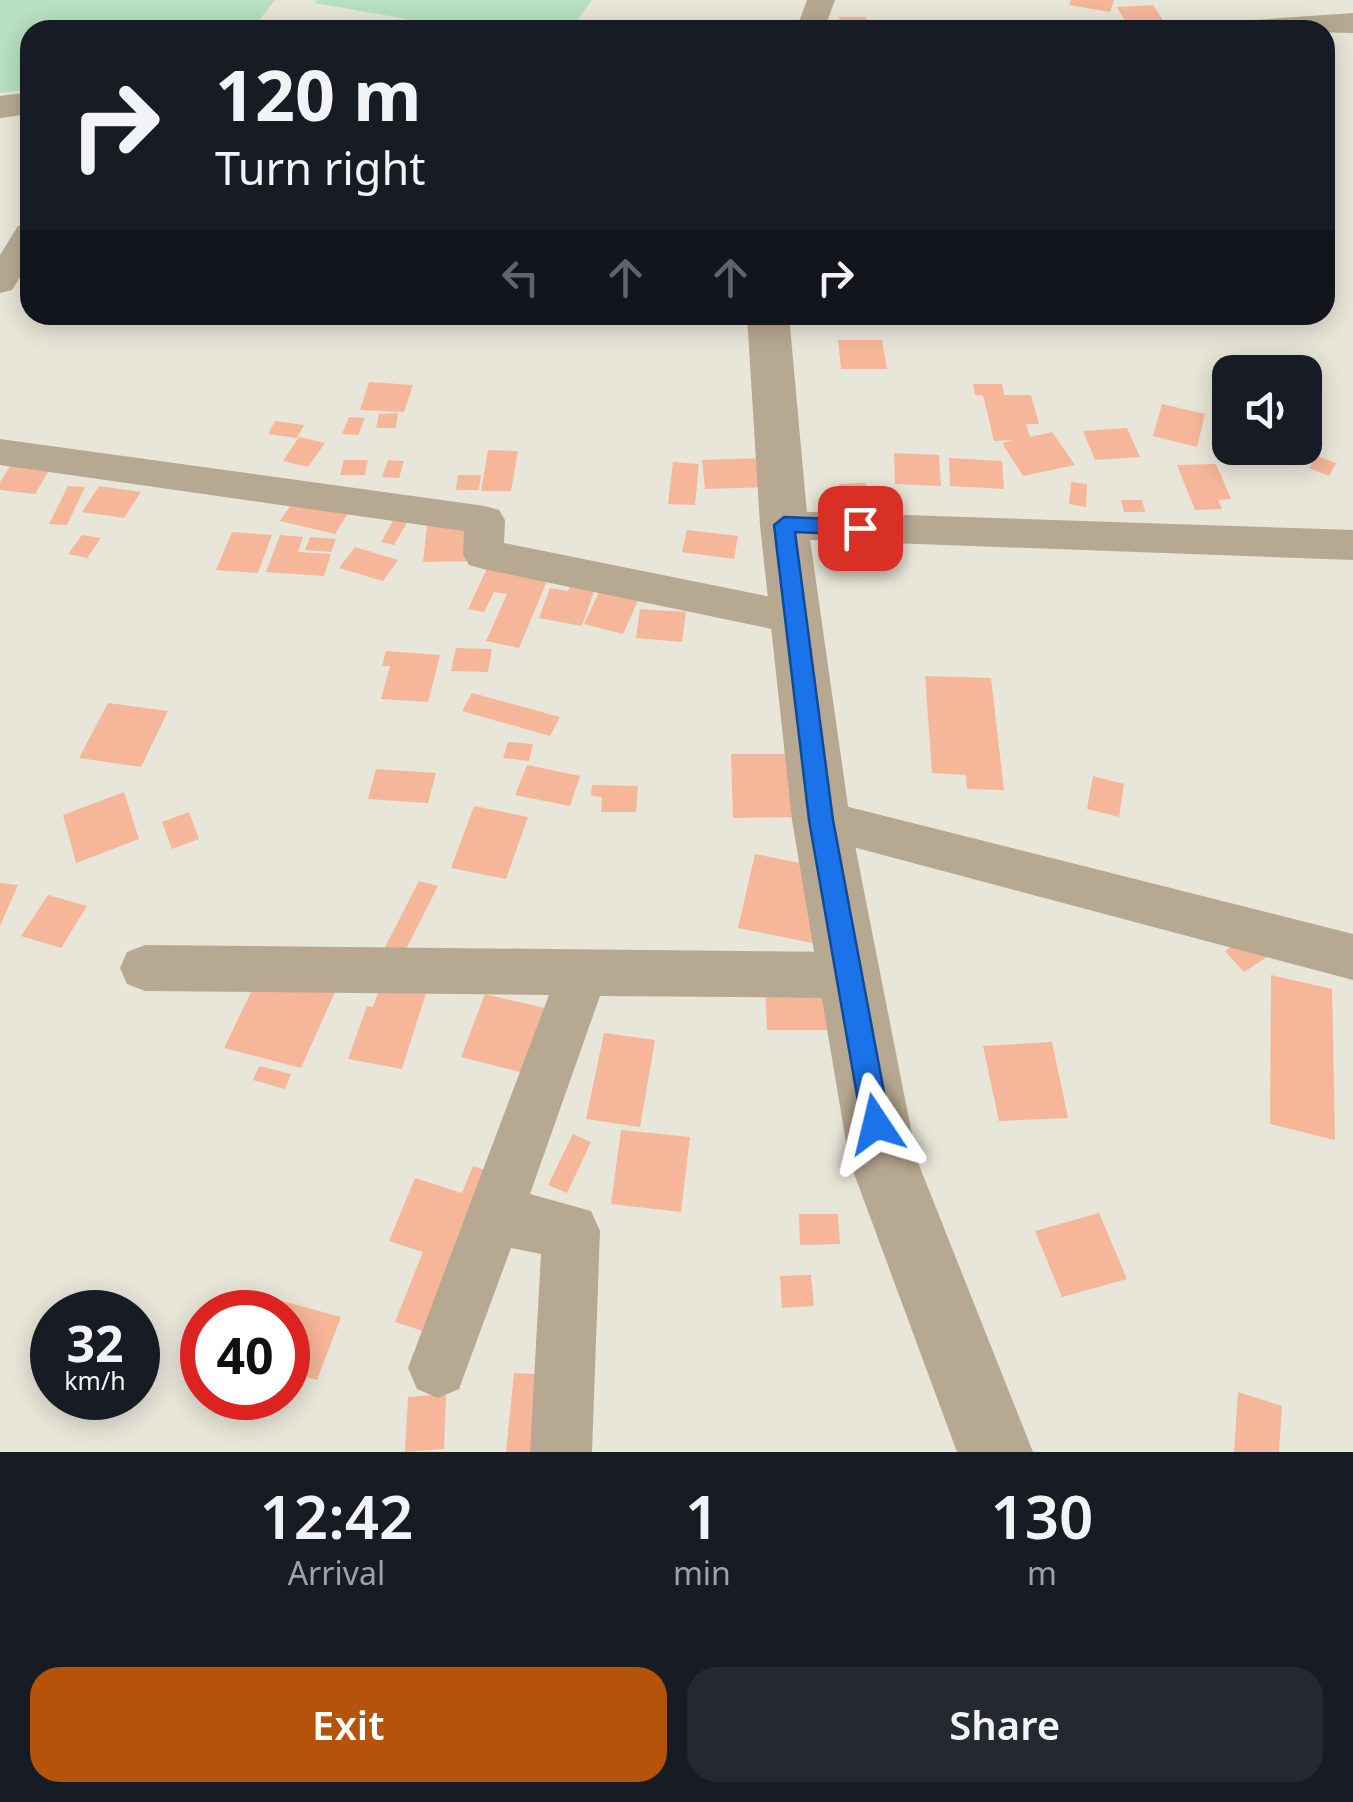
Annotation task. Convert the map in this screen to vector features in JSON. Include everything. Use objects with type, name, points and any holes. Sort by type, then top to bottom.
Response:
[{"type":"street","points":[[0,283],[20,250]]},
{"type":"street","points":[[769,325],[784,525],[821,820],[883,1160],[994,1452]]},
{"type":"street","points":[[0,452],[485,520],[483,554],[796,618]]},
{"type":"street","points":[[784,525],[1353,545]]},
{"type":"street","points":[[821,820],[1353,958]]},
{"type":"street","points":[[145,968],[850,975]]},
{"type":"street","points":[[438,1368],[583,973]]},
{"type":"street","points":[[494,1216],[571,1231],[561,1452]]},
{"type":"green space","points":[[0,0],[275,0],[259,20],[20,20],[20,90],[0,93]]},
{"type":"green space","points":[[592,0],[577,20],[412,20],[314,3]]},
{"type":"building","points":[[1071,0],[1114,0],[1110,12],[1069,5]]},
{"type":"building","points":[[1153,5],[1163,20],[1125,20],[1117,7]]},
{"type":"building","points":[[839,17],[866,20],[840,20]]},
{"type":"building","points":[[838,340],[882,340],[887,369],[841,369]]},
{"type":"building","points":[[369,382],[413,385],[404,412],[360,410]]},
{"type":"building","points":[[973,384],[1002,384],[1004,395],[1031,395],[1039,424],[1026,424],[1030,437],[1052,432],[1075,465],[1023,476],[1002,443],[1013,440],[994,441],[983,395],[975,395]]},
{"type":"building","points":[[1162,404],[1205,414],[1197,447],[1153,436]]},
{"type":"building","points":[[398,413],[396,428],[376,428],[379,414]]},
{"type":"building","points":[[349,417],[365,418],[358,435],[342,434]]},
{"type":"building","points":[[275,421],[304,425],[297,438],[268,434]]},
{"type":"building","points":[[1127,428],[1140,457],[1095,460],[1083,431]]},
{"type":"building","points":[[299,437],[325,443],[308,467],[283,461]]},
{"type":"building","points":[[488,450],[518,451],[511,491],[481,491]]},
{"type":"building","points":[[894,453],[939,455],[941,486],[895,484]]},
{"type":"building","points":[[764,458],[769,487],[705,489],[702,460]]},
{"type":"building","points":[[949,458],[1002,461],[1004,489],[950,486]]},
{"type":"building","points":[[1322,458],[1336,463],[1329,476],[1309,468],[1322,465]]},
{"type":"building","points":[[14,460],[53,464],[35,494],[0,490],[0,482]]},
{"type":"building","points":[[344,460],[368,460],[365,475],[340,475]]},
{"type":"building","points":[[388,460],[404,461],[399,478],[382,477]]},
{"type":"building","points":[[673,462],[699,464],[695,505],[668,504]]},
{"type":"building","points":[[1177,465],[1216,465],[1231,499],[1218,500],[1222,509],[1195,510]]},
{"type":"building","points":[[458,475],[481,475],[479,490],[456,490]]},
{"type":"building","points":[[1071,482],[1087,484],[1086,507],[1069,504]]},
{"type":"building","points":[[866,483],[868,506],[842,506],[839,484]]},
{"type":"building","points":[[68,486],[85,487],[67,525],[49,524]]},
{"type":"building","points":[[99,486],[141,492],[124,518],[82,512]]},
{"type":"building","points":[[301,490],[355,502],[335,534],[280,521]]},
{"type":"building","points":[[1121,500],[1142,500],[1145,512],[1124,512]]},
{"type":"building","points":[[397,514],[410,517],[394,545],[381,542]]},
{"type":"building","points":[[480,517],[476,561],[423,562],[428,518]]},
{"type":"building","points":[[854,521],[877,521],[883,565],[860,566]]},
{"type":"building","points":[[687,530],[738,536],[734,559],[682,552]]},
{"type":"building","points":[[232,532],[272,535],[258,573],[216,570]]},
{"type":"building","points":[[82,535],[101,538],[87,558],[68,554]]},
{"type":"building","points":[[280,535],[303,537],[298,552],[331,554],[324,576],[266,572]]},
{"type":"building","points":[[310,537],[336,539],[331,552],[305,550]]},
{"type":"building","points":[[355,547],[398,560],[383,581],[339,568]]},
{"type":"building","points":[[491,560],[551,571],[519,648],[486,641],[507,594],[494,592],[484,612],[468,609]]},
{"type":"building","points":[[573,579],[597,583],[582,626],[539,618],[550,588],[568,591]]},
{"type":"building","points":[[603,584],[641,594],[623,634],[584,624]]},
{"type":"building","points":[[640,609],[686,612],[682,642],[636,638]]},
{"type":"building","points":[[456,648],[492,649],[488,672],[451,671]]},
{"type":"building","points":[[386,651],[440,655],[428,702],[381,699],[390,666],[382,666]]},
{"type":"building","points":[[925,676],[991,678],[1004,790],[967,789],[966,775],[932,773]]},
{"type":"building","points":[[472,693],[560,717],[550,736],[462,711]]},
{"type":"building","points":[[108,703],[168,711],[141,767],[79,758]]},
{"type":"building","points":[[508,742],[533,744],[529,761],[503,758]]},
{"type":"building","points":[[731,754],[802,754],[806,817],[733,818]]},
{"type":"building","points":[[527,765],[580,776],[570,806],[515,795]]},
{"type":"building","points":[[376,769],[436,773],[428,803],[368,799]]},
{"type":"building","points":[[1093,776],[1124,784],[1119,817],[1087,809]]},
{"type":"building","points":[[592,785],[638,786],[636,812],[601,812],[602,797],[591,796]]},
{"type":"building","points":[[124,792],[139,839],[76,863],[63,815]]},
{"type":"building","points":[[474,806],[528,817],[506,879],[451,868]]},
{"type":"building","points":[[189,812],[199,839],[172,849],[162,822]]},
{"type":"building","points":[[755,854],[831,869],[817,944],[738,928]]},
{"type":"building","points":[[419,881],[438,886],[401,959],[382,953]]},
{"type":"building","points":[[0,883],[18,885],[0,926]]},
{"type":"building","points":[[48,895],[87,906],[61,948],[21,936]]},
{"type":"building","points":[[1247,936],[1267,957],[1244,972],[1225,951]]},
{"type":"building","points":[[764,967],[838,967],[842,1030],[767,1030]]},
{"type":"building","points":[[1271,975],[1332,989],[1335,1140],[1270,1124]]},
{"type":"building","points":[[340,981],[301,1068],[224,1048],[256,982]]},
{"type":"building","points":[[382,981],[427,990],[402,1069],[348,1059],[367,1006],[373,1007]]},
{"type":"building","points":[[485,994],[553,1010],[532,1075],[461,1057]]},
{"type":"building","points":[[604,1033],[655,1040],[640,1127],[586,1119]]},
{"type":"building","points":[[1052,1042],[1068,1118],[999,1121],[983,1046]]},
{"type":"building","points":[[259,1066],[291,1074],[285,1089],[253,1080]]},
{"type":"building","points":[[621,1130],[690,1137],[681,1212],[611,1204]]},
{"type":"building","points":[[573,1134],[591,1142],[567,1193],[548,1185]]},
{"type":"building","points":[[473,1166],[503,1176],[441,1337],[395,1322],[423,1252],[389,1241],[415,1178],[462,1193]]},
{"type":"building","points":[[1099,1213],[1127,1279],[1062,1297],[1035,1231]]},
{"type":"building","points":[[799,1214],[838,1214],[840,1244],[800,1245]]},
{"type":"building","points":[[811,1275],[814,1306],[782,1308],[780,1276]]},
{"type":"building","points":[[310,1309],[341,1317],[317,1380],[310,1378]]},
{"type":"building","points":[[514,1373],[575,1376],[570,1452],[506,1452]]},
{"type":"building","points":[[1238,1392],[1282,1406],[1279,1452],[1234,1452]]},
{"type":"building","points":[[446,1394],[444,1449],[405,1452],[408,1397]]},
{"type":"route","points":[[860,528],[784,525],[821,820],[876,1124]]}]
